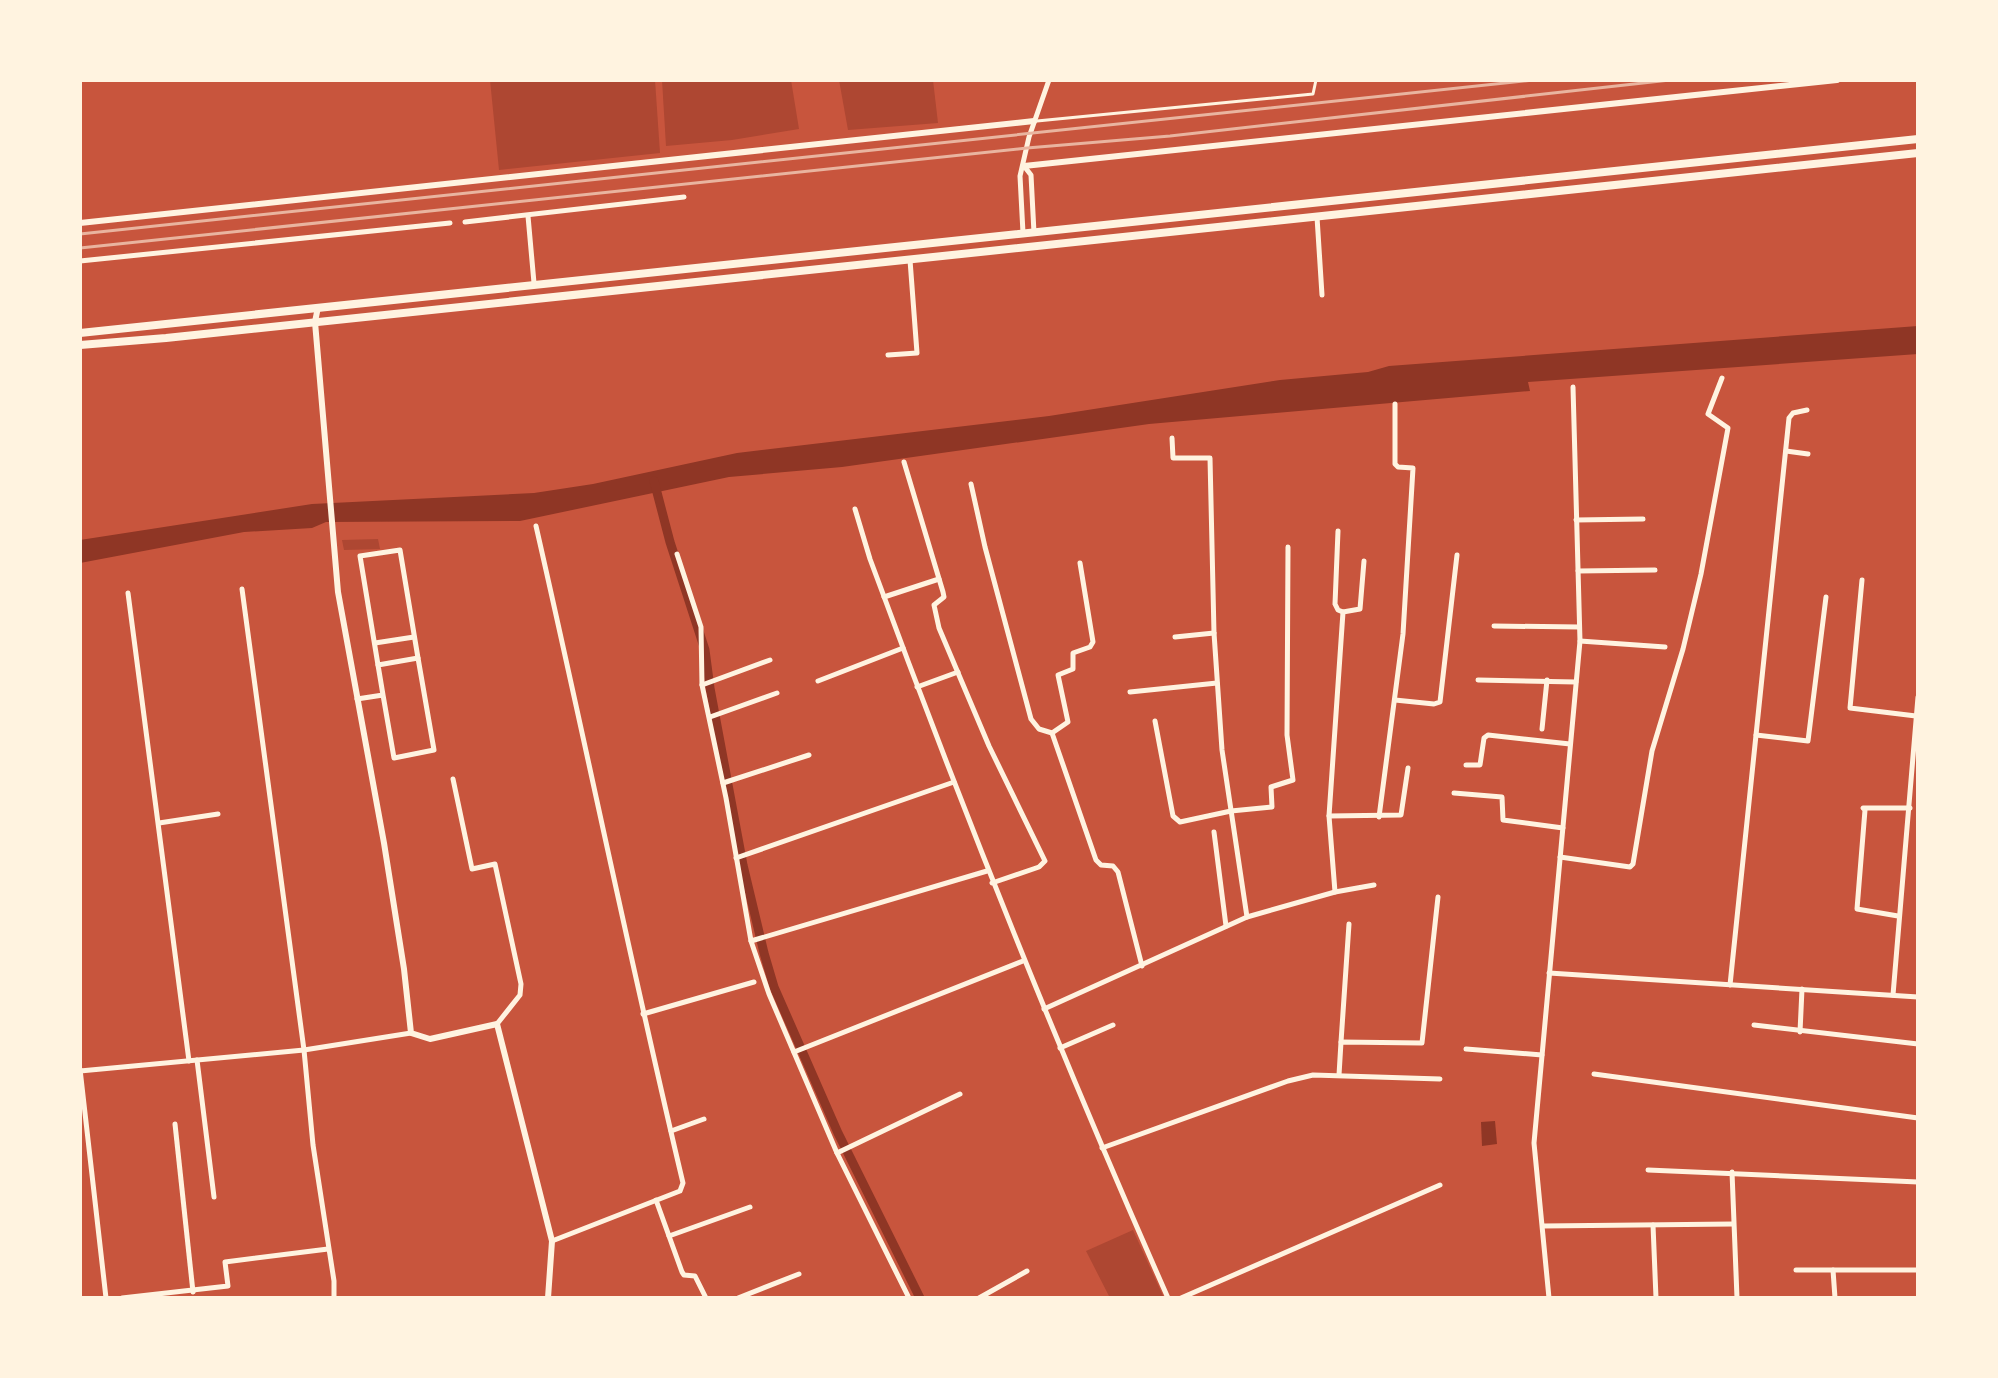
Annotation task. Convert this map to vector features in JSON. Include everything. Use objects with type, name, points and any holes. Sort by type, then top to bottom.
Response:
[{"type":"main road","points":[[80,333],[539,282],[1918,139]]},
{"type":"main road","points":[[80,345],[1918,153]]},
{"type":"main road","points":[[1469,187],[1470,201]]},
{"type":"main road","points":[[539,282],[545,298]]},
{"type":"street","points":[[1023,234],[1020,176],[1034,121],[1049,80]]},
{"type":"street","points":[[1024,166],[1837,80]]},
{"type":"street","points":[[80,223],[1034,121]]},
{"type":"street","points":[[1024,166],[1031,175],[1034,233]]},
{"type":"street","points":[[465,222],[684,197]]},
{"type":"street","points":[[528,216],[539,282]]},
{"type":"street","points":[[1317,217],[1322,295]]},
{"type":"street","points":[[80,261],[450,223]]},
{"type":"street","points":[[888,355],[917,353],[910,260]]},
{"type":"street","points":[[318,307],[315,322],[342,621],[384,843],[411,1033]]},
{"type":"street","points":[[1560,857],[1630,867],[1633,864],[1652,751],[1687,634],[1728,428],[1708,414],[1722,378]]},
{"type":"street","points":[[1549,1298],[1534,1143],[1580,641],[1573,387]]},
{"type":"street","points":[[1379,817],[1403,634],[1413,468],[1395,464],[1395,404]]},
{"type":"street","points":[[1730,985],[1790,415],[1807,410]]},
{"type":"street","points":[[1172,438],[1173,458],[1210,458],[1214,633],[1222,750],[1247,917]]},
{"type":"street","points":[[1786,451],[1808,454]]},
{"type":"street","points":[[904,462],[944,597],[934,605],[934,609],[989,746],[1045,861],[1039,867],[992,883]]},
{"type":"street","points":[[971,484],[1031,719],[1039,729],[1052,733]]},
{"type":"street","points":[[855,509],[884,597],[987,871],[1168,1298]]},
{"type":"street","points":[[1576,520],[1643,519]]},
{"type":"street","points":[[536,526],[682,1188],[552,1241]]},
{"type":"street","points":[[1338,531],[1335,604],[1338,610],[1360,609],[1364,561]]},
{"type":"street","points":[[1155,721],[1173,816],[1180,822],[1231,811],[1272,807],[1271,787],[1293,780],[1287,735],[1288,547]]},
{"type":"street","points":[[400,550],[434,750],[394,758],[375,643],[360,556],[400,550]]},
{"type":"street","points":[[677,554],[701,627],[702,685],[751,941],[837,1153],[909,1298]]},
{"type":"street","points":[[1395,700],[1440,702],[1457,555]]},
{"type":"street","points":[[1052,733],[1068,722],[1058,675],[1073,669],[1073,653],[1090,647],[1093,642],[1080,563]]},
{"type":"street","points":[[1578,571],[1655,570]]},
{"type":"street","points":[[884,597],[939,579]]},
{"type":"street","points":[[1862,580],[1850,707],[1916,716]]},
{"type":"street","points":[[242,589],[334,1298]]},
{"type":"street","points":[[128,593],[189,1061]]},
{"type":"street","points":[[1756,735],[1808,741],[1826,597]]},
{"type":"street","points":[[1335,892],[1329,816],[1343,612]]},
{"type":"street","points":[[1494,626],[1579,627]]},
{"type":"street","points":[[1175,637],[1214,633]]},
{"type":"street","points":[[375,643],[414,637]]},
{"type":"street","points":[[1580,641],[1665,647]]},
{"type":"street","points":[[818,681],[903,648]]},
{"type":"street","points":[[378,665],[418,658]]},
{"type":"street","points":[[702,685],[721,681],[770,660]]},
{"type":"street","points":[[917,687],[958,672]]},
{"type":"street","points":[[1478,680],[1576,682]]},
{"type":"street","points":[[1542,729],[1547,680]]},
{"type":"street","points":[[1130,692],[1217,683]]},
{"type":"street","points":[[710,717],[777,693]]},
{"type":"street","points":[[356,699],[383,695]]},
{"type":"street","points":[[1893,995],[1918,697]]},
{"type":"street","points":[[1052,733],[1096,860],[1101,865],[1113,866],[1118,872],[1142,966]]},
{"type":"street","points":[[1466,765],[1480,765],[1484,738],[1488,735],[1570,744]]},
{"type":"street","points":[[723,783],[809,755]]},
{"type":"street","points":[[1329,816],[1401,815],[1408,768]]},
{"type":"street","points":[[106,1298],[80,1070],[304,1050],[411,1033],[430,1039],[497,1024],[520,995],[521,984],[495,864],[472,869],[453,779]]},
{"type":"street","points":[[736,858],[954,782]]},
{"type":"street","points":[[1454,793],[1502,797],[1503,820],[1563,828]]},
{"type":"street","points":[[1898,916],[1858,910],[1863,808],[1910,808]]},
{"type":"street","points":[[159,823],[218,814]]},
{"type":"street","points":[[1214,832],[1226,927]]},
{"type":"street","points":[[751,941],[987,871]]},
{"type":"street","points":[[1044,1009],[1247,917],[1335,892],[1374,885]]},
{"type":"street","points":[[1341,1042],[1422,1044],[1438,897]]},
{"type":"street","points":[[1339,1075],[1349,924]]},
{"type":"street","points":[[794,1052],[1023,961]]},
{"type":"street","points":[[1549,973],[1918,997]]},
{"type":"street","points":[[643,1014],[754,982]]},
{"type":"street","points":[[1800,1032],[1802,989]]},
{"type":"street","points":[[497,1024],[552,1241],[548,1298]]},
{"type":"street","points":[[1060,1048],[1113,1025]]},
{"type":"street","points":[[1754,1025],[1918,1044]]},
{"type":"street","points":[[1466,1049],[1542,1055]]},
{"type":"street","points":[[197,1060],[214,1197]]},
{"type":"street","points":[[1594,1074],[1918,1118]]},
{"type":"street","points":[[1102,1148],[1288,1081],[1313,1075],[1440,1079]]},
{"type":"street","points":[[837,1153],[960,1094]]},
{"type":"street","points":[[671,1131],[704,1119]]},
{"type":"street","points":[[175,1124],[193,1292]]},
{"type":"street","points":[[1648,1170],[1918,1182]]},
{"type":"street","points":[[1732,1172],[1737,1298]]},
{"type":"street","points":[[1181,1298],[1440,1185]]},
{"type":"street","points":[[656,1200],[682,1272],[695,1276],[706,1298]]},
{"type":"street","points":[[669,1236],[750,1207]]},
{"type":"street","points":[[1543,1226],[1733,1224]]},
{"type":"street","points":[[1653,1225],[1656,1298]]},
{"type":"street","points":[[122,1298],[228,1286],[225,1262],[328,1249]]},
{"type":"street","points":[[1796,1270],[1918,1270]]},
{"type":"street","points":[[1833,1270],[1835,1298]]},
{"type":"street","points":[[979,1298],[1027,1271]]},
{"type":"street","points":[[738,1298],[799,1274]]},
{"type":"lane","points":[[1034,121],[1313,94],[1316,80]]},
{"type":"shaded area","points":[[490,80],[655,80],[660,153],[499,170]]},
{"type":"shaded area","points":[[662,80],[791,80],[799,129],[732,140],[666,146]]},
{"type":"shaded area","points":[[839,80],[933,80],[938,123],[848,130]]},
{"type":"shaded area","points":[[1918,326],[1918,354],[1528,382],[1530,391],[1149,424],[842,467],[729,477],[520,521],[326,522],[312,528],[244,532],[80,563],[80,540],[312,504],[534,493],[593,484],[737,453],[1049,416],[1280,380],[1368,372],[1389,366]]},
{"type":"shaded area","points":[[378,539],[380,549],[344,550],[342,540]]},
{"type":"shaded area","points":[[1495,1121],[1497,1144],[1482,1146],[1481,1122]]},
{"type":"shaded area","points":[[1133,1230],[1164,1298],[1110,1298],[1086,1251]]},
{"type":"waterway","points":[[654,481],[705,650],[743,865],[774,987],[838,1133],[920,1298]]},
{"type":"railway","points":[[80,234],[1534,80]]},
{"type":"railway","points":[[80,248],[1027,148],[1170,136],[1670,80]]}]
